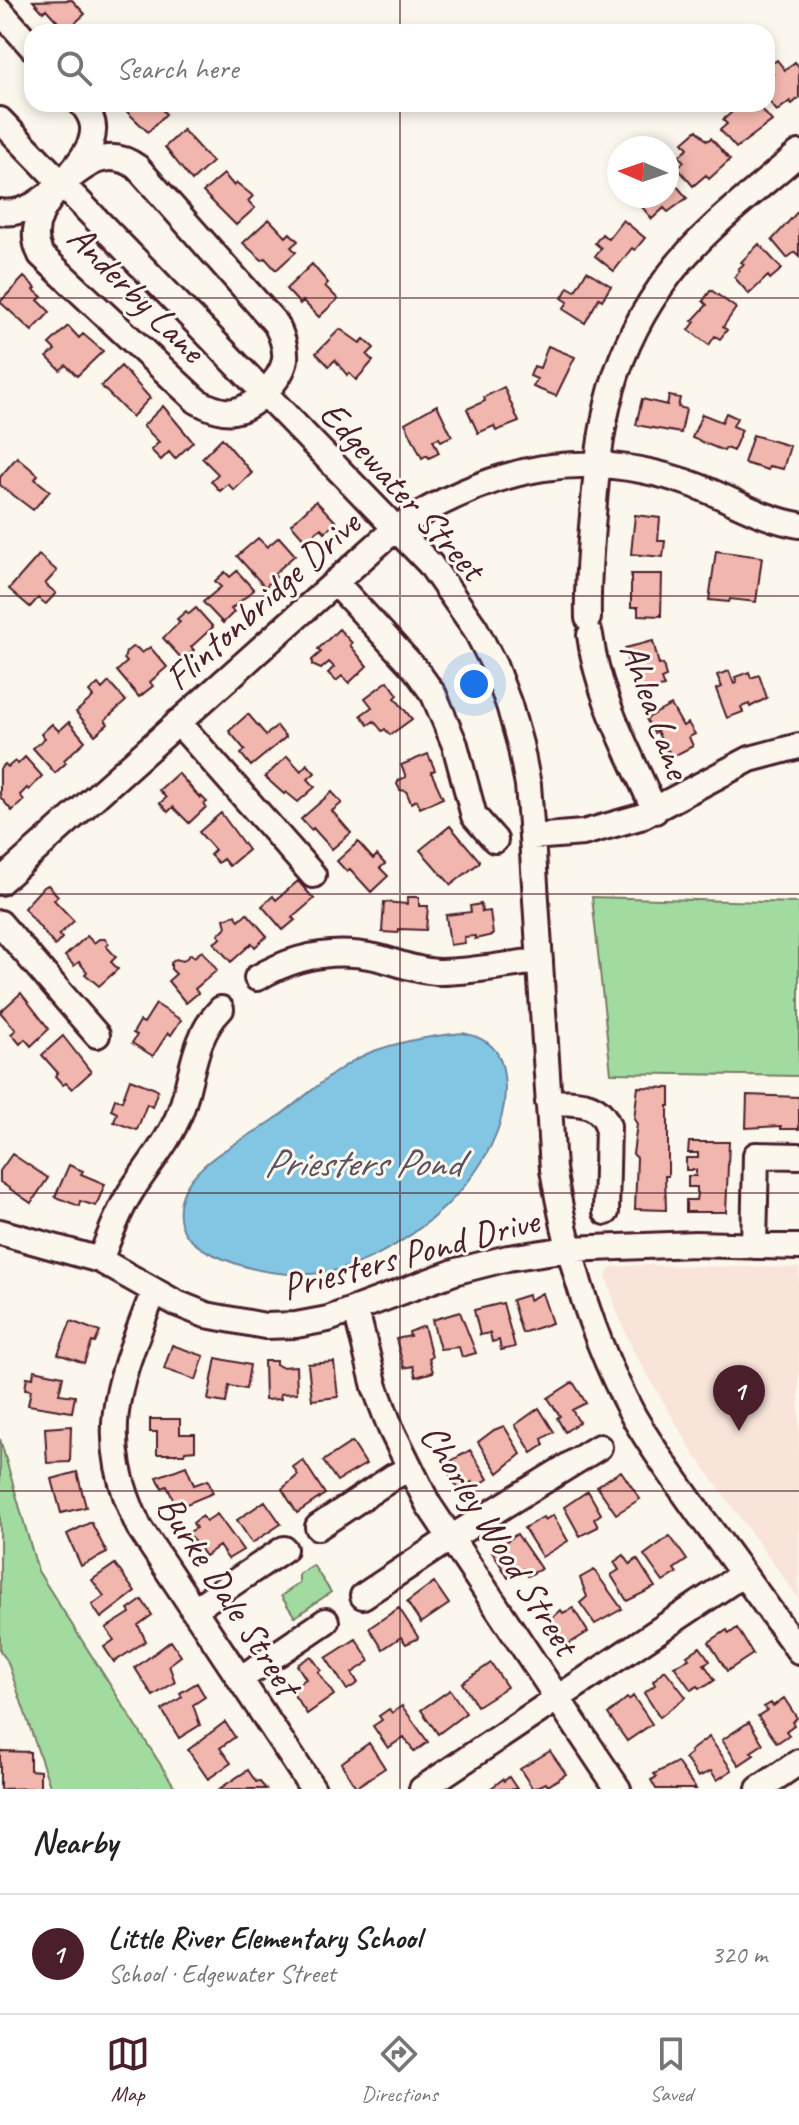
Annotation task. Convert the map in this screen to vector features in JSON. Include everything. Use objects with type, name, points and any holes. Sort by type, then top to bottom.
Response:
[{"type":"street","points":[[0,11],[24,38]]},
{"type":"street","points":[[61,185],[90,147],[94,134],[93,122],[87,112]]},
{"type":"street","name":"Edgewater Street","points":[[0,120],[430,564],[475,628],[494,665],[509,705],[528,785],[553,1169],[568,1249],[592,1325],[635,1418],[662,1461],[799,1651]]},
{"type":"street","name":"Ahlea Lane","points":[[655,811],[608,706],[598,677],[589,627],[587,590],[596,465],[604,410],[615,373],[648,305],[671,273],[695,246],[799,153]]},
{"type":"street","points":[[61,185],[103,157],[127,159],[137,167],[276,324],[286,353],[284,368],[281,376],[265,392]]},
{"type":"street","name":"Anderby Lane","points":[[0,212],[26,210],[61,185]]},
{"type":"street","name":"Anderby Lane","points":[[61,185],[36,221],[34,233],[41,255],[197,401],[223,412],[237,411],[250,408],[265,392]]},
{"type":"street","name":"Flintonbridge Drive","points":[[0,882],[396,528],[436,503],[470,487],[541,468],[596,465],[632,469],[667,476],[758,514],[799,525]]},
{"type":"street","points":[[335,582],[416,670],[434,695],[455,745],[474,816],[495,840]]},
{"type":"street","points":[[178,722],[313,875]]},
{"type":"street","points":[[532,837],[598,829],[655,811],[718,773],[750,759],[799,746]]},
{"type":"street","points":[[0,923],[97,1035]]},
{"type":"street","points":[[257,978],[281,964],[310,955],[347,953],[375,957],[418,970],[441,972],[540,961]]},
{"type":"street","points":[[100,1260],[131,1192],[173,1131],[199,1041],[221,1009]]},
{"type":"street","points":[[548,1102],[586,1103],[604,1115],[608,1126],[606,1212]]},
{"type":"street","points":[[754,1246],[756,1155],[799,1156]]},
{"type":"street","name":"Priesters Pond Drive","points":[[0,1232],[100,1260],[154,1291],[206,1315],[265,1326],[296,1325],[356,1310],[457,1271],[508,1258],[568,1249]]},
{"type":"street","points":[[568,1249],[620,1246],[799,1247]]},
{"type":"street","name":"Burke Dale Street","points":[[154,1291],[117,1395],[114,1447],[126,1501],[139,1527],[313,1789]]},
{"type":"street","name":"Chorley Wood Street","points":[[356,1310],[375,1387],[409,1469],[449,1539],[618,1789]]},
{"type":"street","points":[[363,1596],[599,1447]]},
{"type":"street","points":[[318,1527],[409,1469]]},
{"type":"street","points":[[193,1610],[284,1549]]},
{"type":"street","points":[[422,1789],[743,1574]]},
{"type":"street","points":[[240,1679],[326,1621]]},
{"type":"street","points":[[759,1789],[799,1762]]},
{"type":"shaded area","points":[[611,1267],[799,1268],[799,1599],[692,1451],[633,1350],[606,1275]]},
{"type":"green space","points":[[592,897],[799,903],[799,1076],[611,1073]]},
{"type":"green space","points":[[0,1439],[38,1571],[176,1789],[51,1789],[7,1660],[0,1651]]},
{"type":"green space","points":[[313,1565],[331,1592],[295,1617],[281,1596],[299,1583],[299,1574]]},
{"type":"water","name":"Priesters Pond","points":[[463,1033],[480,1038],[497,1052],[504,1076],[503,1111],[491,1145],[471,1178],[444,1208],[412,1234],[378,1254],[343,1268],[310,1274],[271,1272],[234,1263],[204,1250],[186,1235],[180,1218],[181,1200],[198,1171],[212,1159],[275,1119],[356,1059],[403,1042]]},
{"type":"building","points":[[72,0],[85,14],[74,24],[60,24],[46,9],[43,12],[33,1]]},
{"type":"building","points":[[775,61],[785,70],[795,62],[799,67],[799,98],[777,111],[775,109]]},
{"type":"building","points":[[127,112],[164,112],[166,114],[148,132]]},
{"type":"building","points":[[732,112],[764,112],[772,121],[736,148],[720,130],[727,124],[723,120]]},
{"type":"building","points":[[183,130],[212,162],[192,181],[165,147]]},
{"type":"building","points":[[697,130],[707,141],[711,138],[730,160],[709,179],[706,175],[693,186],[679,169],[684,162],[679,156],[688,148],[683,142]]},
{"type":"building","points":[[224,174],[234,186],[237,183],[253,196],[248,201],[255,208],[236,225],[203,192]]},
{"type":"building","points":[[679,188],[687,198],[679,204]]},
{"type":"building","points":[[643,208],[664,208],[652,219]]},
{"type":"building","points":[[799,210],[799,256],[795,252],[787,258],[772,240]]},
{"type":"building","points":[[269,219],[286,237],[290,233],[298,241],[291,247],[296,252],[276,270],[243,243]]},
{"type":"building","points":[[623,220],[645,238],[635,250],[632,248],[614,271],[595,256],[601,248],[595,243],[602,234],[608,239]]},
{"type":"building","points":[[759,244],[782,269],[770,279],[768,276],[749,294],[734,277],[744,264],[741,262]]},
{"type":"building","points":[[312,264],[328,283],[325,286],[338,299],[319,317],[286,289]]},
{"type":"building","points":[[587,271],[611,286],[602,300],[599,298],[585,323],[563,309],[568,302],[562,298],[568,287],[575,291]]},
{"type":"building","points":[[24,277],[36,288],[34,290],[42,297],[38,300],[50,312],[32,331],[0,302]]},
{"type":"building","points":[[711,290],[736,308],[723,327],[727,330],[720,339],[715,336],[709,345],[689,330],[695,322],[692,321],[707,305],[703,301]]},
{"type":"building","points":[[68,326],[79,338],[83,334],[103,351],[77,376],[66,365],[60,370],[47,357],[55,350],[49,344]]},
{"type":"building","points":[[340,329],[360,343],[364,339],[374,348],[367,355],[373,361],[356,380],[349,373],[347,375],[335,360],[329,366],[316,353]]},
{"type":"building","points":[[548,346],[575,357],[556,396],[533,387],[537,379],[530,376],[534,366],[540,368]]},
{"type":"building","points":[[121,366],[150,398],[132,417],[101,386]]},
{"type":"building","points":[[504,387],[519,422],[496,431],[494,426],[478,433],[467,409]]},
{"type":"building","points":[[669,396],[680,398],[678,407],[686,409],[681,433],[636,425],[642,399],[667,405]]},
{"type":"building","points":[[437,405],[452,436],[441,441],[439,438],[433,440],[439,453],[422,458],[405,423]]},
{"type":"building","points":[[163,406],[193,442],[175,459],[169,452],[161,460],[151,450],[159,442],[143,426]]},
{"type":"building","points":[[726,413],[737,418],[733,426],[742,430],[733,451],[726,448],[724,451],[692,438],[702,414],[722,422]]},
{"type":"building","points":[[753,435],[790,446],[783,469],[769,466],[768,470],[744,463]]},
{"type":"building","points":[[222,438],[252,473],[234,490],[228,484],[220,491],[211,481],[218,474],[202,458]]},
{"type":"building","points":[[17,457],[38,475],[35,479],[50,491],[33,510],[0,485],[0,477]]},
{"type":"building","points":[[316,501],[336,522],[325,532],[321,528],[306,541],[291,524]]},
{"type":"building","points":[[635,515],[660,518],[658,541],[665,541],[663,557],[631,554]]},
{"type":"building","points":[[279,537],[295,555],[265,587],[237,556],[258,538],[267,547]]},
{"type":"building","points":[[716,551],[762,557],[756,602],[709,600]]},
{"type":"building","points":[[39,555],[57,571],[45,584],[56,593],[46,604],[38,598],[30,607],[9,589]]},
{"type":"building","points":[[237,571],[254,590],[231,609],[234,612],[223,623],[203,602],[221,587],[215,581],[225,572],[230,577]]},
{"type":"building","points":[[631,574],[662,574],[661,616],[638,615],[638,607],[631,607]]},
{"type":"building","points":[[196,608],[213,627],[191,647],[194,650],[183,660],[163,638],[180,622],[177,619],[186,611],[189,614]]},
{"type":"building","points":[[339,629],[367,666],[349,683],[342,676],[336,681],[328,673],[334,667],[329,662],[321,669],[312,665],[312,660],[321,652],[318,649]]},
{"type":"building","points":[[653,641],[659,665],[663,664],[666,677],[661,679],[664,687],[640,692],[633,673],[636,673],[633,662],[628,663],[625,648]]},
{"type":"building","points":[[132,647],[142,653],[150,647],[167,667],[150,682],[153,686],[139,697],[117,671],[127,662],[124,659],[126,652]]},
{"type":"building","points":[[729,671],[734,684],[737,683],[735,677],[749,672],[751,678],[759,675],[767,698],[750,707],[749,704],[741,707],[743,712],[727,718],[716,689],[722,687],[717,675]]},
{"type":"building","points":[[388,681],[398,695],[395,698],[412,719],[390,735],[374,721],[368,725],[361,715],[372,707],[365,698]]},
{"type":"building","points":[[109,682],[126,701],[105,720],[108,724],[95,735],[76,712],[93,697],[89,692],[98,684],[102,689]]},
{"type":"building","points":[[671,705],[683,726],[688,723],[695,734],[689,737],[693,746],[672,757],[646,719]]},
{"type":"building","points":[[248,714],[266,735],[277,726],[286,737],[251,766],[241,754],[245,750],[229,731]]},
{"type":"building","points":[[69,722],[85,741],[55,773],[33,748],[45,738],[41,734],[52,724],[59,731]]},
{"type":"building","points":[[428,754],[435,770],[431,772],[443,798],[420,808],[417,800],[411,803],[406,791],[400,790],[397,784],[406,777],[401,765]]},
{"type":"building","points":[[287,756],[301,771],[307,764],[315,773],[308,779],[315,787],[298,802],[265,777]]},
{"type":"building","points":[[25,757],[42,776],[20,795],[24,800],[12,811],[0,797],[0,769],[15,761],[18,764]]},
{"type":"building","points":[[178,773],[207,802],[204,804],[206,807],[189,823],[173,807],[168,812],[160,803],[166,798],[159,790]]},
{"type":"building","points":[[332,792],[342,803],[332,811],[351,833],[332,849],[301,819]]},
{"type":"building","points":[[221,813],[248,850],[229,866],[223,859],[218,863],[210,855],[215,850],[199,832]]},
{"type":"building","points":[[450,826],[479,860],[451,885],[420,850]]},
{"type":"building","points":[[358,842],[373,859],[377,855],[385,864],[380,868],[388,876],[371,892],[350,869],[347,872],[337,861]]},
{"type":"building","points":[[298,881],[314,899],[283,930],[262,906],[273,896],[276,900]]},
{"type":"building","points":[[48,885],[58,896],[54,900],[74,921],[59,935],[62,938],[55,946],[24,908]]},
{"type":"building","points":[[408,897],[419,897],[419,906],[428,906],[426,930],[382,932],[384,902],[407,904]]},
{"type":"building","points":[[481,904],[482,912],[490,911],[493,935],[475,939],[475,936],[464,937],[465,943],[450,945],[446,915],[471,912],[470,906]]},
{"type":"building","points":[[247,913],[267,936],[255,947],[252,943],[231,962],[214,943],[221,938],[218,935],[226,927],[224,919],[235,915],[239,920]]},
{"type":"building","points":[[87,936],[94,943],[105,939],[109,944],[106,946],[116,957],[111,962],[118,969],[99,986],[85,974],[87,972],[79,962],[74,966],[65,956]]},
{"type":"building","points":[[202,951],[217,970],[195,989],[198,993],[186,1003],[168,981],[176,974],[171,969],[171,963],[176,959],[183,961],[191,954],[194,957]]},
{"type":"building","points":[[21,993],[49,1029],[31,1046],[25,1039],[20,1044],[11,1034],[16,1030],[0,1012]]},
{"type":"building","points":[[156,1004],[181,1020],[153,1056],[132,1043],[137,1035],[133,1033],[140,1021],[144,1023]]},
{"type":"building","points":[[63,1036],[91,1072],[72,1089],[55,1076],[58,1073],[42,1055]]},
{"type":"building","points":[[130,1079],[158,1090],[152,1107],[147,1104],[137,1130],[114,1122],[117,1113],[111,1110],[115,1099],[122,1101]]},
{"type":"building","points":[[638,1087],[670,1088],[666,1210],[635,1209],[637,1158],[633,1154]]},
{"type":"building","points":[[747,1095],[799,1097],[799,1129],[781,1129],[781,1126],[746,1128]]},
{"type":"building","points":[[689,1142],[729,1142],[726,1212],[686,1212],[686,1200],[696,1200],[697,1194],[697,1187],[688,1187],[688,1176],[696,1176],[696,1170],[686,1170],[686,1158],[698,1158],[698,1153],[688,1153]]},
{"type":"building","points":[[12,1154],[48,1178],[31,1203],[0,1182],[0,1171]]},
{"type":"building","points":[[69,1165],[105,1184],[96,1206],[80,1201],[79,1206],[55,1197]]},
{"type":"building","points":[[542,1293],[552,1323],[522,1333],[512,1300],[528,1295],[529,1300]]},
{"type":"building","points":[[503,1303],[515,1347],[501,1350],[499,1340],[492,1342],[490,1333],[480,1335],[474,1310]]},
{"type":"building","points":[[460,1312],[476,1353],[462,1357],[459,1347],[440,1349],[432,1320]]},
{"type":"building","points":[[71,1321],[100,1332],[95,1343],[92,1342],[84,1363],[58,1354]]},
{"type":"building","points":[[424,1326],[433,1372],[416,1377],[413,1366],[404,1368],[396,1339],[410,1336],[409,1332]]},
{"type":"building","points":[[172,1345],[204,1356],[196,1380],[164,1369]]},
{"type":"building","points":[[216,1358],[250,1365],[246,1389],[229,1386],[226,1403],[208,1400]]},
{"type":"building","points":[[264,1361],[276,1361],[281,1367],[296,1366],[297,1393],[280,1394],[281,1399],[265,1400]]},
{"type":"building","points":[[334,1362],[338,1397],[312,1400],[308,1364]]},
{"type":"building","points":[[34,1370],[63,1376],[59,1394],[75,1396],[72,1412],[28,1405],[31,1390],[25,1389],[27,1377],[33,1378]]},
{"type":"building","points":[[573,1382],[586,1403],[572,1410],[579,1422],[565,1432],[557,1418],[560,1416],[548,1398]]},
{"type":"building","points":[[539,1408],[554,1432],[542,1439],[544,1445],[532,1453],[515,1425]]},
{"type":"building","points":[[150,1419],[180,1419],[180,1434],[195,1434],[195,1450],[185,1451],[184,1454],[157,1454],[157,1432],[150,1432]]},
{"type":"building","points":[[71,1426],[70,1462],[47,1463],[45,1428]]},
{"type":"building","points":[[504,1426],[521,1454],[498,1473],[478,1442]]},
{"type":"building","points":[[352,1442],[366,1464],[337,1481],[323,1461]]},
{"type":"building","points":[[470,1450],[488,1479],[475,1487],[472,1482],[459,1490],[444,1465]]},
{"type":"building","points":[[303,1460],[325,1494],[297,1513],[282,1489],[298,1475],[293,1467]]},
{"type":"building","points":[[186,1466],[194,1485],[208,1480],[213,1493],[177,1508],[167,1486],[162,1488],[157,1477]]},
{"type":"building","points":[[621,1471],[640,1499],[616,1514],[597,1486]]},
{"type":"building","points":[[77,1472],[86,1507],[61,1513],[52,1479]]},
{"type":"building","points":[[588,1491],[601,1514],[594,1519],[598,1527],[580,1536],[564,1507]]},
{"type":"building","points":[[265,1501],[281,1524],[252,1543],[237,1520]]},
{"type":"building","points":[[217,1514],[243,1550],[228,1559],[219,1546],[205,1556],[188,1533],[196,1528],[193,1523],[202,1516],[206,1521]]},
{"type":"building","points":[[553,1515],[568,1541],[542,1557],[524,1528]]},
{"type":"building","points":[[91,1522],[107,1553],[81,1566],[67,1534]]},
{"type":"building","points":[[517,1534],[541,1569],[528,1576],[524,1569],[508,1578],[492,1551]]},
{"type":"building","points":[[670,1536],[687,1560],[674,1569],[677,1573],[663,1582],[644,1555]]},
{"type":"building","points":[[624,1555],[630,1564],[637,1559],[655,1587],[627,1601],[611,1575],[619,1570],[614,1562]]},
{"type":"building","points":[[115,1564],[135,1592],[101,1618],[92,1605],[104,1596],[92,1580]]},
{"type":"building","points":[[594,1570],[622,1609],[595,1624],[580,1603],[587,1597],[580,1578]]},
{"type":"building","points":[[434,1582],[449,1604],[421,1623],[407,1602]]},
{"type":"building","points":[[142,1600],[152,1615],[138,1625],[146,1641],[114,1662],[104,1647],[114,1640],[106,1628],[130,1613],[128,1610]]},
{"type":"building","points":[[399,1608],[418,1637],[406,1644],[401,1637],[383,1649],[369,1628]]},
{"type":"building","points":[[573,1608],[588,1632],[562,1648],[547,1623],[561,1610],[563,1613]]},
{"type":"building","points":[[737,1628],[753,1654],[727,1671],[709,1642],[727,1630],[729,1634]]},
{"type":"building","points":[[356,1639],[370,1661],[352,1673],[358,1683],[347,1690],[326,1658]]},
{"type":"building","points":[[171,1641],[181,1656],[169,1665],[175,1682],[153,1696],[135,1668]]},
{"type":"building","points":[[700,1647],[710,1661],[704,1664],[715,1680],[691,1690],[674,1666],[689,1659],[687,1656]]},
{"type":"building","points":[[311,1656],[334,1695],[307,1714],[292,1692],[306,1679],[297,1665]]},
{"type":"building","points":[[491,1663],[507,1687],[477,1706],[462,1683]]},
{"type":"building","points":[[665,1670],[686,1697],[660,1717],[644,1693],[655,1685],[653,1681]]},
{"type":"building","points":[[197,1683],[205,1697],[193,1705],[200,1725],[179,1738],[162,1710],[182,1697],[180,1693]]},
{"type":"building","points":[[450,1690],[466,1713],[438,1734],[421,1710]]},
{"type":"building","points":[[633,1696],[652,1724],[627,1741],[608,1714]]},
{"type":"building","points":[[784,1698],[797,1718],[786,1731],[789,1735],[777,1743],[758,1716],[767,1710],[764,1707],[771,1703],[773,1706]]},
{"type":"building","points":[[402,1706],[428,1742],[414,1752],[404,1737],[388,1748],[373,1726],[382,1720],[379,1716],[389,1709],[392,1713]]},
{"type":"building","points":[[225,1722],[235,1737],[220,1748],[231,1763],[208,1779],[188,1750]]},
{"type":"building","points":[[749,1722],[763,1744],[739,1765],[722,1740]]},
{"type":"building","points":[[709,1737],[732,1770],[717,1780],[711,1771],[698,1777],[685,1758]]},
{"type":"building","points":[[369,1743],[385,1768],[356,1787],[341,1763]]},
{"type":"building","points":[[0,1751],[30,1752],[30,1770],[40,1771],[40,1788],[0,1789]]},
{"type":"building","points":[[550,1751],[566,1774],[548,1786],[546,1783],[533,1789],[520,1769]]},
{"type":"building","points":[[677,1762],[696,1789],[656,1789],[651,1780],[657,1777],[654,1774]]},
{"type":"building","points":[[248,1770],[256,1782],[259,1781],[266,1789],[219,1789]]},
{"type":"building","points":[[509,1777],[517,1789],[490,1789],[503,1779]]},
{"type":"place","name":"Little River Elementary School","points":[[739,1431]]}]
